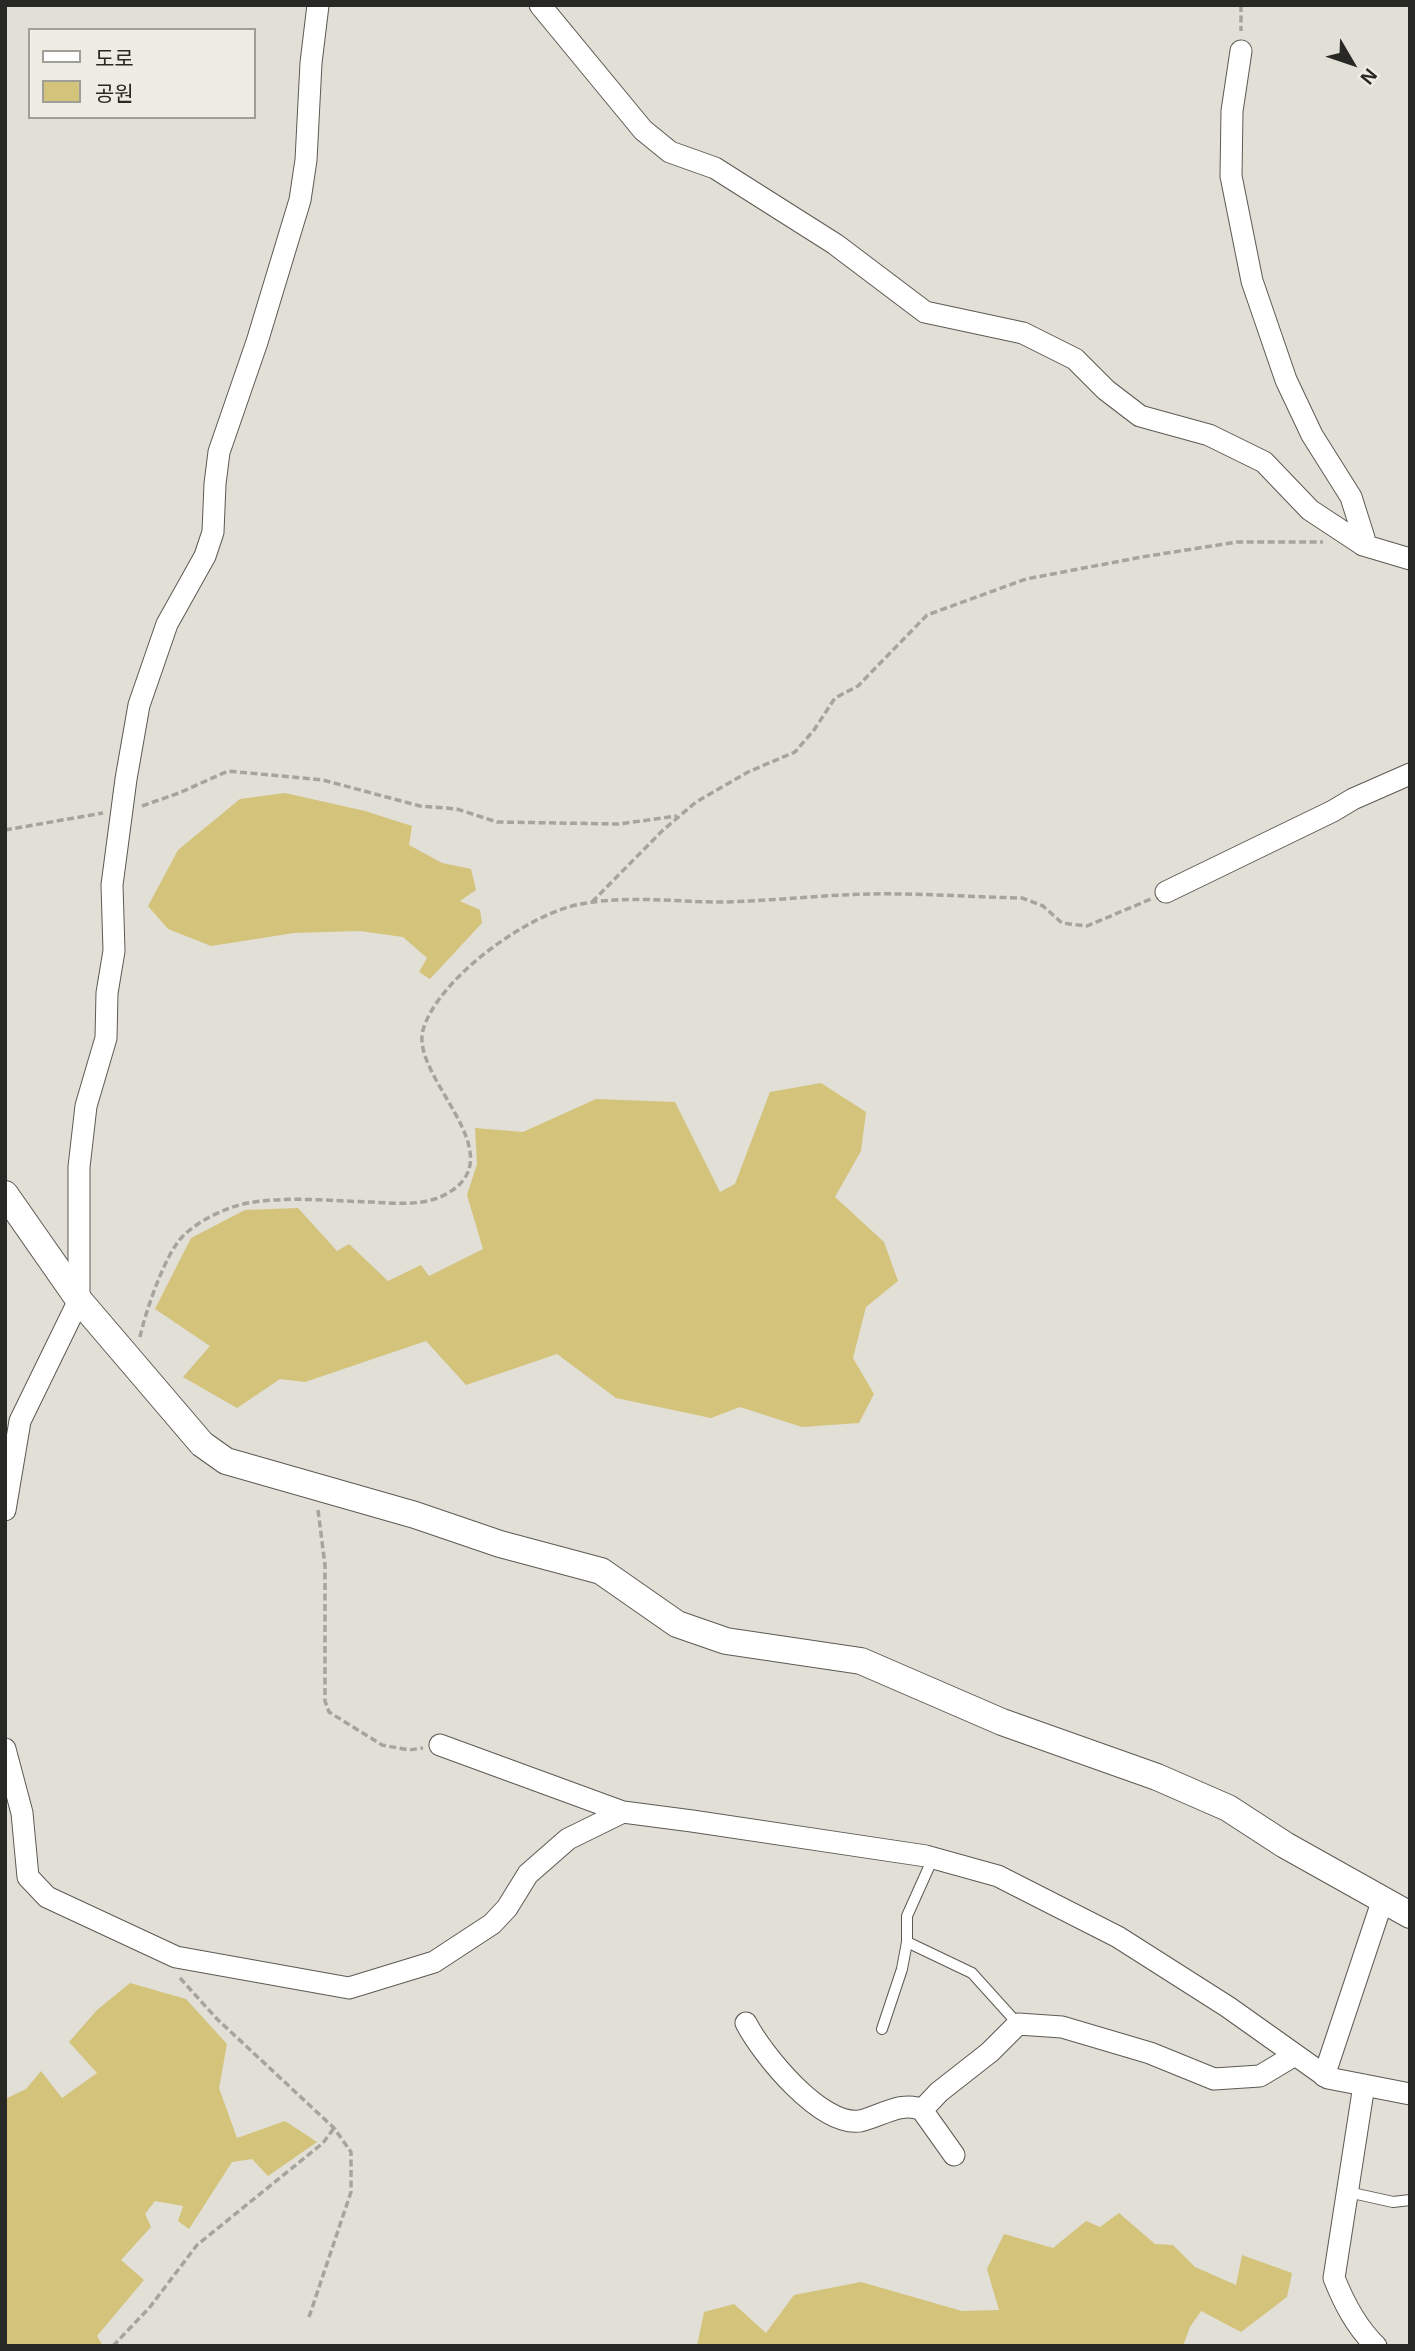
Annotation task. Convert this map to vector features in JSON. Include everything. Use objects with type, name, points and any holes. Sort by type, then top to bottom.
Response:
[{"type":"street","points":[[5,1510],[20,1421],[79,1300],[79,1167],[86,1106],[106,1038],[107,993],[114,951],[112,885],[139,705],[167,624],[205,556],[213,531],[219,452],[257,342],[300,200],[306,160],[311,63],[318,5]]},
{"type":"street","points":[[540,5],[643,130],[670,152],[715,168],[835,244],[925,312],[1023,333],[1075,359],[1106,390],[1140,416],[1209,435],[1264,461],[1310,509],[1360,543],[1410,559]]},
{"type":"street","points":[[1241,51],[1232,111],[1231,176],[1252,281],[1286,380],[1312,435],[1351,497],[1364,538],[1360,543]]},
{"type":"street","points":[[1166,892],[1353,799],[1410,774]]},
{"type":"street","points":[[5,1194],[79,1300],[202,1444],[226,1461],[415,1515],[500,1544],[600,1571],[677,1623],[726,1641],[861,1661],[1002,1722],[1157,1777],[1228,1808],[1285,1846],[1410,1915]]},
{"type":"street","points":[[440,1745],[623,1812],[933,1858],[998,1876],[1118,1937],[1228,2007],[1324,2076],[1410,2094]]},
{"type":"street","points":[[5,1749],[22,1813],[28,1877],[47,1897],[176,1956],[349,1988],[434,1962],[492,1924],[507,1908],[528,1874],[568,1839],[623,1812]]},
{"type":"street","points":[[1324,2076],[1382,1899]]},
{"type":"street","points":[[746,2023],[755,2041],[792,2084],[830,2114],[846,2120],[860,2121],[915,2106],[922,2110],[954,2155]]},
{"type":"street","points":[[922,2110],[939,2092],[990,2052],[1018,2024],[1062,2026],[1150,2053],[1214,2079],[1260,2076],[1295,2055]]},
{"type":"street","points":[[1364,2085],[1334,2278],[1345,2304],[1364,2335],[1376,2346]]},
{"type":"lane","points":[[882,2029],[902,1969],[907,1942],[907,1916],[933,1858]]},
{"type":"lane","points":[[907,1942],[972,1973],[1018,2024]]},
{"type":"lane","points":[[1348,2192],[1393,2202],[1410,2200]]},
{"type":"path","points":[[1241,5],[1241,51]]},
{"type":"path","points":[[591,902],[696,802],[748,772],[794,752],[814,730],[835,698],[858,686],[927,615],[1027,579],[1142,556],[1237,542],[1360,543]]},
{"type":"path","points":[[5,830],[139,807],[228,771],[323,780],[421,806],[457,809],[498,822],[620,824],[679,816]]},
{"type":"path","points":[[134,1363],[142,1328],[162,1272],[182,1237],[211,1217],[246,1203],[280,1200],[426,1203],[450,1193],[466,1178],[471,1154],[457,1114],[423,1054],[422,1032],[434,1005],[463,970],[533,921],[578,904],[624,898],[721,902],[870,894],[1022,898],[1043,906],[1062,923],[1087,926],[1166,892]]},
{"type":"path","points":[[314,1487],[325,1564],[325,1701],[329,1712],[382,1745],[409,1750],[440,1745]]},
{"type":"path","points":[[175,1973],[217,2019],[334,2128],[351,2152],[351,2192],[309,2317]]},
{"type":"path","points":[[113,2346],[150,2307],[197,2245],[323,2143],[334,2128]]},
{"type":"green space","points":[[285,793],[365,811],[412,826],[409,845],[442,863],[471,869],[476,890],[460,901],[480,910],[482,923],[430,979],[419,972],[427,958],[403,937],[360,931],[294,933],[211,946],[168,929],[148,906],[178,850],[240,799]]},
{"type":"green space","points":[[821,1083],[866,1112],[861,1151],[835,1197],[884,1242],[898,1281],[866,1307],[853,1358],[874,1394],[859,1423],[802,1427],[740,1407],[711,1418],[616,1398],[557,1354],[466,1385],[426,1341],[305,1382],[280,1379],[237,1408],[183,1377],[210,1346],[155,1309],[191,1238],[245,1210],[298,1208],[337,1251],[349,1244],[388,1281],[421,1265],[429,1276],[483,1249],[467,1195],[477,1164],[475,1128],[523,1132],[596,1099],[675,1102],[720,1192],[735,1184],[770,1092]]},
{"type":"green space","points":[[130,1983],[186,1999],[227,2044],[219,2088],[237,2138],[285,2121],[317,2142],[268,2176],[252,2159],[232,2162],[189,2229],[178,2221],[183,2206],[155,2201],[145,2214],[151,2227],[121,2260],[144,2280],[97,2336],[103,2346],[5,2346],[5,2099],[26,2089],[41,2071],[62,2098],[97,2073],[69,2042],[97,2010]]},
{"type":"green space","points":[[1119,2213],[1155,2244],[1173,2245],[1195,2267],[1236,2285],[1242,2255],[1292,2273],[1287,2297],[1241,2332],[1201,2311],[1190,2327],[1183,2346],[697,2346],[704,2312],[734,2304],[766,2333],[794,2295],[861,2282],[962,2311],[999,2310],[987,2269],[1004,2234],[1053,2248],[1086,2221],[1100,2227]]}]
